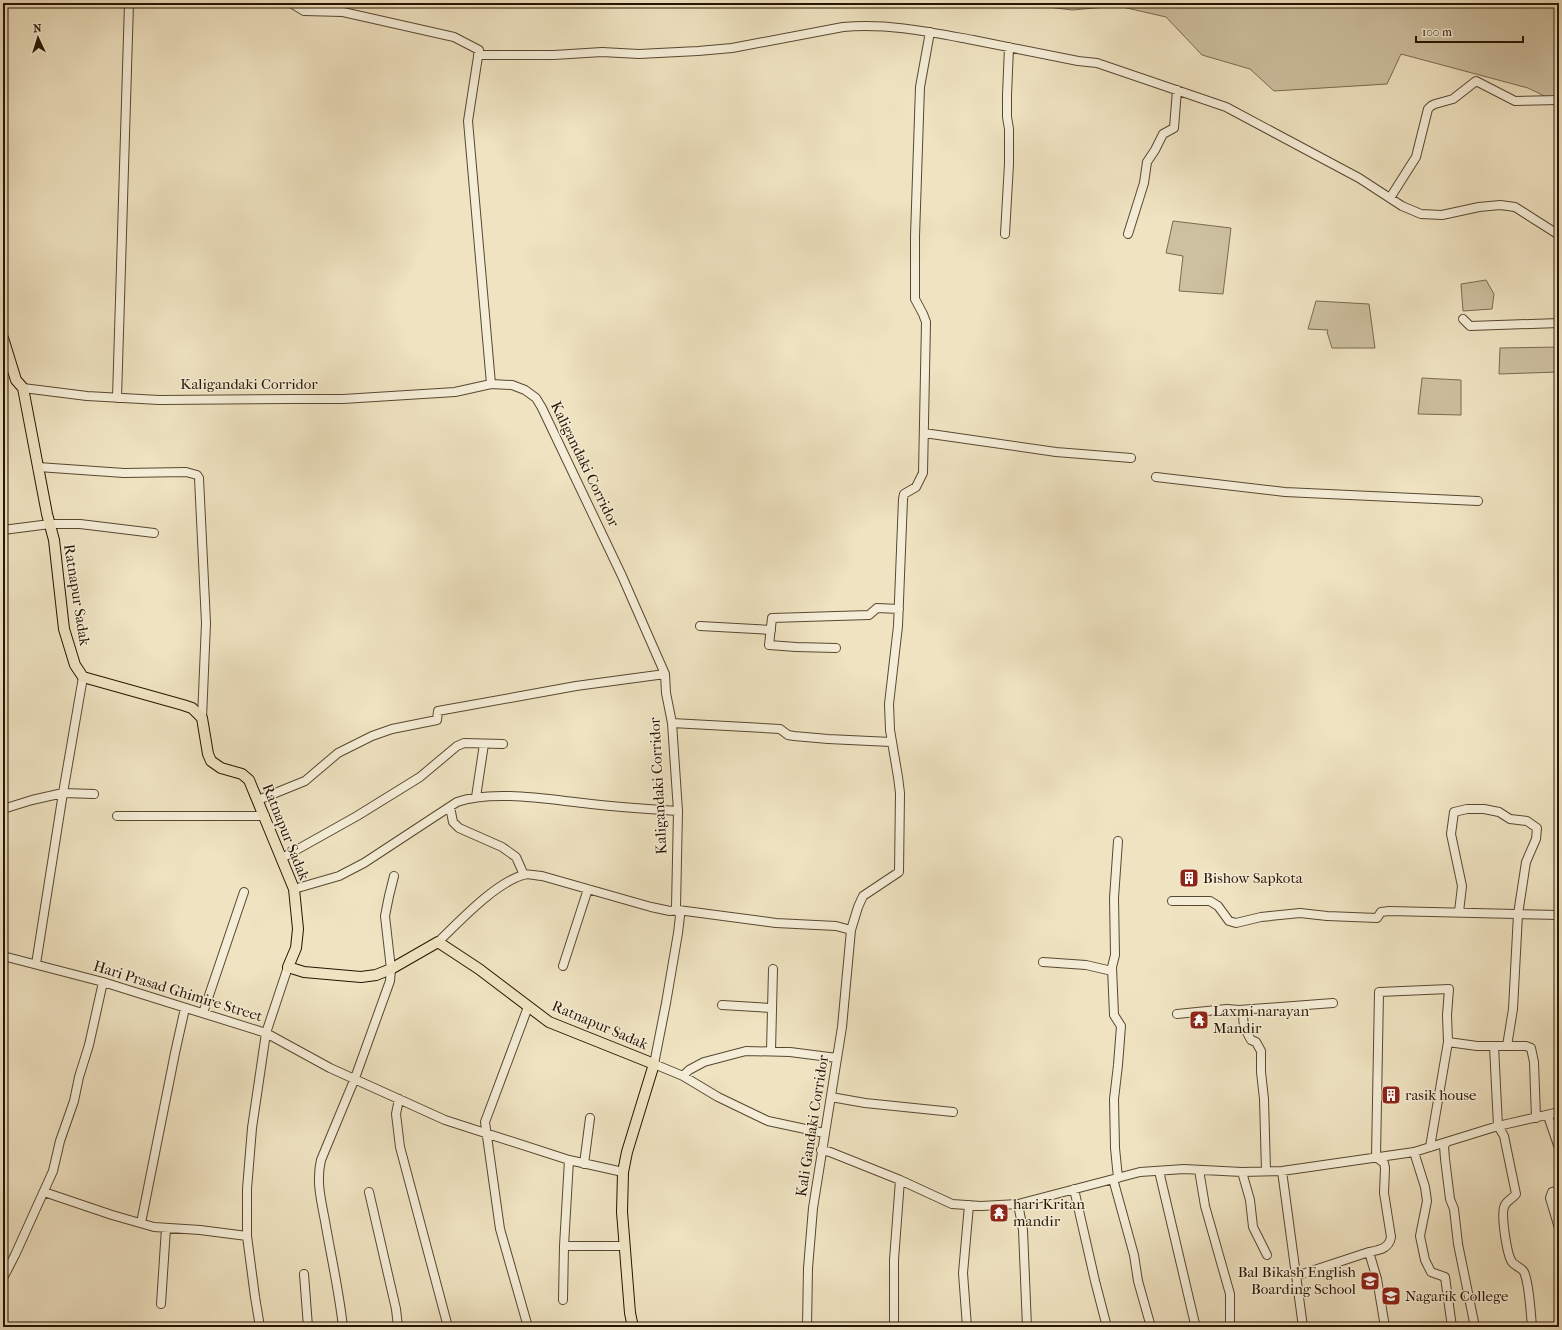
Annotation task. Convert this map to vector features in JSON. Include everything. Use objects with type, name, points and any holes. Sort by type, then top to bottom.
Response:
[{"type":"main road","points":[[3,338],[16,380],[23,388]]},
{"type":"main road","name":"Ratnapur Sadak","points":[[23,388],[54,540],[64,629],[75,665],[82,677]]},
{"type":"main road","points":[[82,677],[192,708],[202,718]]},
{"type":"main road","name":"Ratnapur Sadak","points":[[202,718],[208,754],[211,761],[221,768],[242,774],[250,780],[294,889],[298,929],[296,948],[288,967]]},
{"type":"main road","points":[[288,967],[304,972],[362,976],[376,975],[391,969],[438,942]]},
{"type":"main road","name":"Ratnapur Sadak","points":[[438,942],[479,969],[549,1022],[654,1064],[627,1152],[623,1172],[622,1212],[624,1246],[630,1313],[633,1327]]},
{"type":"street","points":[[117,398],[129,3]]},
{"type":"street","points":[[291,3],[304,12],[342,12],[454,37],[479,50],[468,121],[490,384]]},
{"type":"street","points":[[478,55],[554,55],[602,52],[639,54],[698,51],[732,48],[843,28],[875,25],[930,32],[1078,61],[1097,62],[1226,107],[1360,178],[1402,206],[1421,214],[1442,215],[1479,207],[1500,205],[1515,207],[1559,234]]},
{"type":"street","points":[[672,723],[780,730],[788,735],[828,739],[891,742],[889,704],[899,609],[903,499],[904,494],[916,487],[923,473],[926,322],[915,299],[915,236],[920,87],[930,32]]},
{"type":"street","points":[[1005,234],[1009,164],[1007,102],[1009,47]]},
{"type":"street","points":[[1390,198],[1416,156],[1428,109],[1431,106],[1452,99],[1476,81],[1515,101],[1559,100]]},
{"type":"street","points":[[1128,234],[1144,183],[1147,162],[1163,134],[1174,128],[1177,90]]},
{"type":"street","points":[[1464,319],[1470,326],[1559,323]]},
{"type":"street","name":"Kaligandaki Corridor","points":[[23,388],[117,398],[159,400],[343,399],[455,392],[490,384],[512,385],[525,390],[536,398],[622,576],[665,674],[666,693],[672,723],[678,811],[676,907],[680,916],[666,1003],[654,1064]]},
{"type":"street","points":[[924,433],[1056,452],[1131,458]]},
{"type":"street","points":[[38,467],[124,473],[186,472],[197,475],[199,478],[206,623],[202,718]]},
{"type":"street","points":[[1156,477],[1285,492],[1478,500]]},
{"type":"street","points":[[3,530],[50,524],[80,524],[154,533]]},
{"type":"street","points":[[836,648],[796,647],[769,644],[772,618],[869,615],[877,608],[899,609]]},
{"type":"street","points":[[700,626],[771,630]]},
{"type":"street","points":[[258,800],[305,781],[338,753],[372,736],[392,729],[437,720],[438,711],[576,686],[665,674]]},
{"type":"street","points":[[36,964],[82,677]]},
{"type":"street","name":"Kali Gandaki Corridor","points":[[807,1327],[808,1268],[813,1208],[821,1150],[842,1027],[851,930],[858,907],[864,896],[899,872],[900,793],[891,742]]},
{"type":"street","points":[[282,858],[357,816],[420,777],[457,746],[464,743],[503,744]]},
{"type":"street","points":[[476,797],[484,744]]},
{"type":"street","points":[[3,809],[32,800],[63,793],[94,794]]},
{"type":"street","points":[[294,889],[339,876],[364,863],[457,802],[469,798],[527,797],[616,807],[678,811]]},
{"type":"street","points":[[450,807],[453,822],[459,828],[502,847],[516,857],[524,874]]},
{"type":"street","points":[[1459,912],[1462,886],[1451,834],[1454,812],[1467,809],[1484,809],[1499,812],[1510,819],[1527,821],[1537,828],[1536,839],[1526,862],[1518,914],[1514,1009],[1506,1046]]},
{"type":"street","points":[[117,816],[265,816]]},
{"type":"street","points":[[1118,841],[1114,898],[1115,955],[1112,971],[1114,1016],[1121,1026],[1114,1098],[1116,1178],[1134,1255],[1138,1281],[1150,1327]]},
{"type":"street","points":[[438,942],[480,902],[505,884],[524,874],[542,876],[670,911],[678,910],[776,923],[836,926],[851,930]]},
{"type":"street","points":[[343,1327],[340,1301],[332,1264],[319,1186],[319,1171],[321,1160],[355,1078],[390,980],[391,969],[385,916],[394,876]]},
{"type":"street","points":[[563,966],[588,889]]},
{"type":"street","points":[[203,1013],[244,892]]},
{"type":"street","points":[[1172,901],[1210,901],[1218,906],[1229,921],[1236,923],[1261,917],[1300,913],[1327,916],[1377,918],[1381,912],[1459,912],[1559,915]]},
{"type":"street","name":"Hari Prasad Ghimire Street","points":[[3,956],[103,982],[266,1032],[252,1128],[246,1203],[247,1236],[260,1327]]},
{"type":"street","points":[[1043,962],[1086,965],[1112,971]]},
{"type":"street","points":[[288,967],[266,1032],[330,1068],[445,1120],[569,1160],[623,1172]]},
{"type":"street","points":[[771,1051],[772,969]]},
{"type":"street","points":[[3,1278],[44,1192],[52,1171],[60,1141],[74,1101],[79,1077],[89,1045],[103,982]]},
{"type":"street","points":[[1376,1157],[1379,992],[1449,989],[1447,1015],[1448,1042],[1430,1147]]},
{"type":"street","points":[[1177,1014],[1227,1009],[1239,1010],[1333,1003]]},
{"type":"street","points":[[722,1005],[771,1008]]},
{"type":"street","points":[[528,1007],[485,1122],[500,1229],[528,1327]]},
{"type":"street","points":[[141,1223],[185,1008]]},
{"type":"street","points":[[1239,1010],[1243,1016],[1244,1027],[1251,1040],[1256,1042],[1261,1051],[1266,1171]]},
{"type":"street","points":[[1448,1042],[1477,1046],[1526,1046],[1531,1048],[1534,1062],[1536,1118]]},
{"type":"street","points":[[1494,1046],[1498,1126],[1504,1136],[1516,1194],[1505,1204],[1502,1212],[1506,1240],[1512,1262],[1524,1272],[1529,1298],[1532,1327]]},
{"type":"street","points":[[682,1076],[689,1070],[704,1062],[746,1051],[790,1052],[837,1058]]},
{"type":"street","points":[[654,1064],[682,1076],[718,1097],[768,1121],[824,1133]]},
{"type":"street","points":[[831,1097],[865,1103],[952,1112]]},
{"type":"street","points":[[399,1099],[396,1114],[400,1147],[448,1327]]},
{"type":"street","points":[[821,1150],[830,1152],[900,1180],[952,1204],[981,1206],[1018,1204],[1140,1172],[1199,1170],[1242,1172],[1282,1171],[1414,1152],[1498,1126],[1548,1116],[1559,1112]]},
{"type":"street","points":[[1548,1116],[1559,1148]]},
{"type":"street","points":[[584,1164],[590,1118]]},
{"type":"street","points":[[1446,1143],[1444,1146],[1450,1199],[1454,1209],[1458,1244],[1475,1327]]},
{"type":"street","points":[[1414,1152],[1425,1187],[1427,1201],[1420,1236],[1425,1260],[1431,1272],[1445,1277],[1452,1327]]},
{"type":"street","points":[[1296,1276],[1369,1252],[1380,1250],[1388,1246],[1391,1237],[1384,1193],[1386,1168],[1384,1163],[1376,1157]]},
{"type":"street","points":[[563,1300],[564,1246],[569,1160]]},
{"type":"street","points":[[1199,1170],[1207,1213],[1230,1294],[1230,1327]]},
{"type":"street","points":[[1159,1171],[1195,1324],[1192,1327]]},
{"type":"street","points":[[1282,1171],[1303,1327]]},
{"type":"street","points":[[1242,1172],[1250,1200],[1253,1227],[1267,1255]]},
{"type":"street","points":[[894,1327],[894,1260],[900,1180]]},
{"type":"street","points":[[1074,1189],[1107,1327]]},
{"type":"street","points":[[1559,1190],[1552,1192],[1550,1198],[1559,1228]]},
{"type":"street","points":[[44,1192],[98,1211],[141,1223],[166,1228],[200,1230],[247,1236]]},
{"type":"street","points":[[369,1192],[396,1310],[398,1327]]},
{"type":"street","points":[[1018,1204],[1023,1230],[1027,1327]]},
{"type":"street","points":[[967,1327],[963,1273],[969,1205]]},
{"type":"street","points":[[161,1304],[166,1228]]},
{"type":"street","points":[[564,1246],[624,1246]]},
{"type":"street","points":[[1369,1252],[1377,1279],[1385,1327]]},
{"type":"street","points":[[304,1274],[308,1327]]},
{"type":"shaded area","points":[[301,3],[342,3],[310,7]]},
{"type":"shaded area","points":[[1015,3],[1559,3],[1559,103],[1528,88],[1401,54],[1387,84],[1274,91],[1250,69],[1202,55],[1166,17],[1118,6],[1072,10]]},
{"type":"shaded area","points":[[1173,221],[1231,228],[1223,294],[1179,291],[1183,256],[1166,253]]},
{"type":"shaded area","points":[[1486,280],[1494,294],[1492,309],[1463,311],[1461,284]]},
{"type":"shaded area","points":[[1316,301],[1369,304],[1375,348],[1332,348],[1327,332],[1328,330],[1308,329]]},
{"type":"shaded area","points":[[1559,347],[1559,372],[1499,374],[1500,348]]},
{"type":"shaded area","points":[[1422,378],[1461,380],[1461,415],[1418,414]]},
{"type":"place","name":"Bishow Sapkota","points":[[1189,878]]},
{"type":"place","name":"Laxmi narayan Mandir","points":[[1199,1020]]},
{"type":"place","name":"rasik house","points":[[1391,1095]]},
{"type":"place","name":"hari Kritan mandir","points":[[999,1213]]},
{"type":"place","name":"Bal Bikash English Boarding School","points":[[1370,1281]]},
{"type":"place","name":"Nagarik College","points":[[1391,1296]]}]
